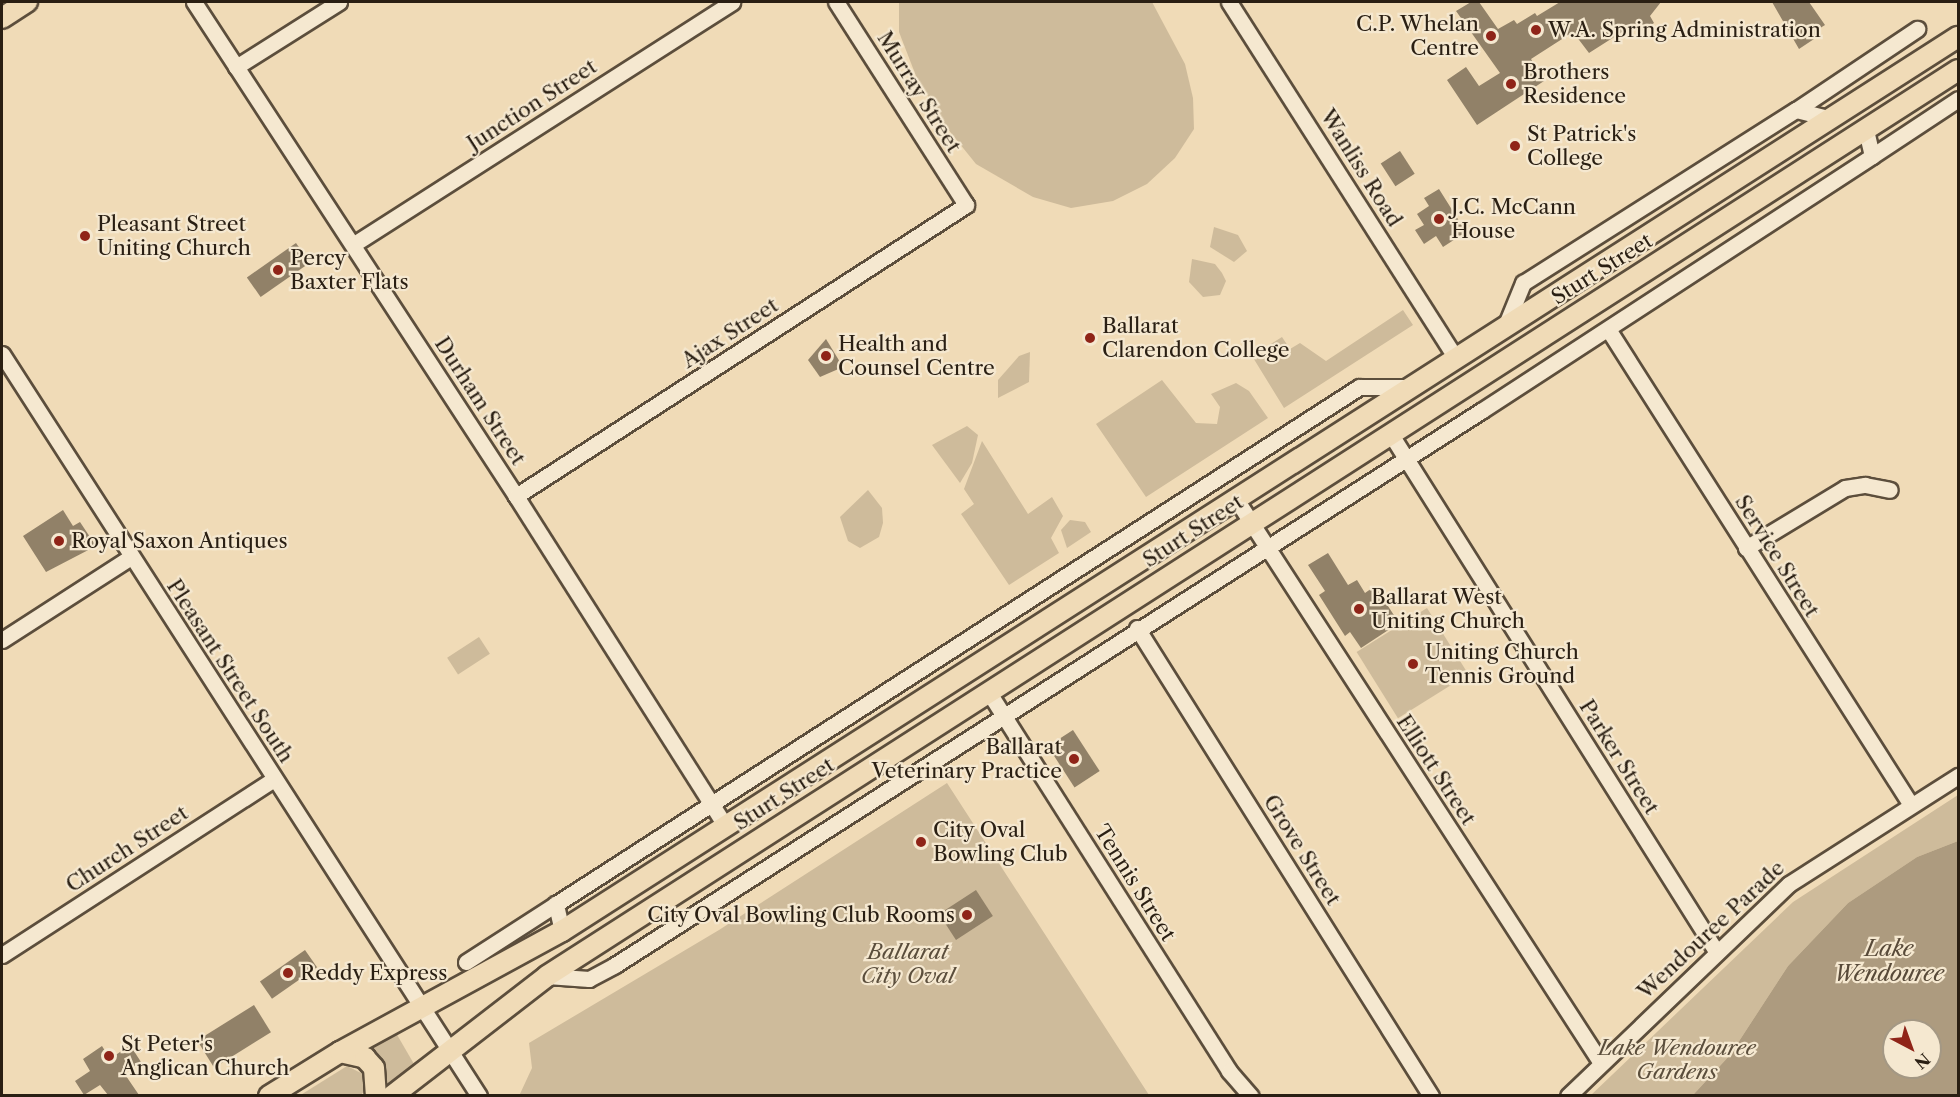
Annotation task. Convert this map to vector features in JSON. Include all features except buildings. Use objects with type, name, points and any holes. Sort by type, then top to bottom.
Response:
[{"type":"main road","points":[[2,18],[27,2]]},
{"type":"main road","name":"Sturt Street","points":[[269,1095],[340,1052],[423,1010],[562,931],[1959,37]]},
{"type":"main road","name":"Sturt Street","points":[[392,1095],[547,976],[1959,70]]},
{"type":"main road","points":[[340,1052],[358,1055],[375,1068],[376,1095]]},
{"type":"street","name":"Durham Street","points":[[194,2],[354,244],[726,827]]},
{"type":"street","points":[[236,67],[339,2]]},
{"type":"street","name":"Junction Street","points":[[354,244],[732,2]]},
{"type":"street","name":"Murray Street","points":[[836,2],[966,205]]},
{"type":"street","name":"Wanliss Road","points":[[1229,2],[1456,358]]},
{"type":"street","name":"Sturt Street","points":[[1505,327],[1523,283],[1796,110],[1917,29]]},
{"type":"street","points":[[547,976],[589,979],[615,965],[1002,713],[1268,547],[1405,457],[1608,329],[1959,99]]},
{"type":"street","points":[[1796,110],[1832,119]]},
{"type":"street","points":[[1866,129],[1872,156]]},
{"type":"street","name":"Ajax Street","points":[[516,496],[966,205]]},
{"type":"street","name":"Service Street","points":[[1608,329],[1911,805]]},
{"type":"street","name":"Pleasant Street South","points":[[2,354],[479,1095]]},
{"type":"street","name":"Sturt Street","points":[[466,962],[1359,387],[1410,387]]},
{"type":"street","name":"Parker Street","points":[[1390,433],[1716,951]]},
{"type":"street","points":[[1746,548],[1845,488],[1864,485],[1890,490]]},
{"type":"street","name":"Elliott Street","points":[[1236,499],[1601,1063]]},
{"type":"street","points":[[2,640],[131,557]]},
{"type":"street","name":"Grove Street","points":[[1137,628],[1431,1095]]},
{"type":"street","name":"Tennis Street","points":[[988,691],[1229,1071],[1251,1095]]},
{"type":"street","name":"Wendouree Parade","points":[[1568,1095],[1716,951],[1789,884],[1959,776]]},
{"type":"street","name":"Church Street","points":[[2,955],[274,779]]},
{"type":"street","points":[[556,904],[562,931]]},
{"type":"green space","points":[[899,2],[1152,2],[1185,64],[1193,98],[1194,129],[1175,158],[1147,184],[1113,201],[1071,208],[1033,197],[976,164],[947,128],[916,76],[899,32]]},
{"type":"green space","points":[[1214,227],[1238,235],[1247,251],[1234,262],[1210,247]]},
{"type":"green space","points":[[1192,259],[1215,264],[1222,273],[1226,281],[1220,295],[1203,297],[1189,282]]},
{"type":"green space","points":[[1403,310],[1413,325],[1284,408],[1252,356],[1282,337],[1290,349],[1300,343],[1326,361]]},
{"type":"green space","points":[[1030,352],[1029,382],[998,398],[998,380],[1019,356]]},
{"type":"green space","points":[[1162,380],[1196,423],[1217,424],[1220,407],[1211,394],[1236,383],[1249,391],[1268,418],[1146,497],[1096,424]]},
{"type":"green space","points":[[967,426],[978,435],[972,463],[960,483],[932,445]]},
{"type":"green space","points":[[982,441],[1028,514],[1052,497],[1063,516],[1051,538],[1059,553],[1009,585],[961,514],[974,504],[964,489]]},
{"type":"green space","points":[[868,490],[882,508],[883,523],[879,537],[860,548],[848,541],[840,517]]},
{"type":"green space","points":[[1070,520],[1085,522],[1091,532],[1067,548],[1061,530]]},
{"type":"green space","name":"Uniting Church Tennis Ground","points":[[1427,608],[1468,674],[1398,718],[1357,652]]},
{"type":"green space","points":[[479,637],[490,654],[458,674],[447,658]]},
{"type":"green space","name":"Ballarat City Oval","points":[[947,783],[1149,1095],[519,1096],[532,1068],[529,1043],[719,930]]},
{"type":"green space","name":"Lake Wendouree Gardens","points":[[1958,795],[1958,841],[1917,857],[1848,903],[1788,966],[1730,1055],[1693,1095],[1590,1096],[1793,902]]},
{"type":"green space","points":[[396,1033],[414,1064],[385,1087],[363,1049]]},
{"type":"green space","points":[[347,1066],[365,1075],[367,1088],[361,1095],[299,1096]]},
{"type":"water","name":"Lake Wendouree","points":[[1958,841],[1958,1095],[1693,1095],[1730,1055],[1788,966],[1848,903],[1917,857]]},
{"type":"place","name":"W.A. Spring Administration","points":[[1536,30]]},
{"type":"place","name":"C.P. Whelan Centre","points":[[1491,36]]},
{"type":"place","name":"Brothers Residence","points":[[1511,84]]},
{"type":"place","name":"St Patrick's College","points":[[1515,146]]},
{"type":"place","name":"J.C. McCann House","points":[[1439,219]]},
{"type":"place","name":"Pleasant Street Uniting Church","points":[[85,236]]},
{"type":"place","name":"Percy Baxter Flats","points":[[278,270]]},
{"type":"place","name":"Ballarat Clarendon College","points":[[1090,338]]},
{"type":"place","name":"Health and Counsel Centre","points":[[826,356]]},
{"type":"place","name":"Royal Saxon Antiques","points":[[59,541]]},
{"type":"place","name":"Ballarat West Uniting Church","points":[[1359,609]]},
{"type":"place","name":"Uniting Church Tennis Ground","points":[[1413,664]]},
{"type":"place","name":"Ballarat Veterinary Practice","points":[[1074,759]]},
{"type":"place","name":"City Oval Bowling Club","points":[[921,842]]},
{"type":"place","name":"City Oval Bowling Club Rooms","points":[[967,915]]},
{"type":"place","name":"Reddy Express","points":[[288,973]]},
{"type":"place","name":"St Peter's Anglican Church","points":[[109,1056]]}]
